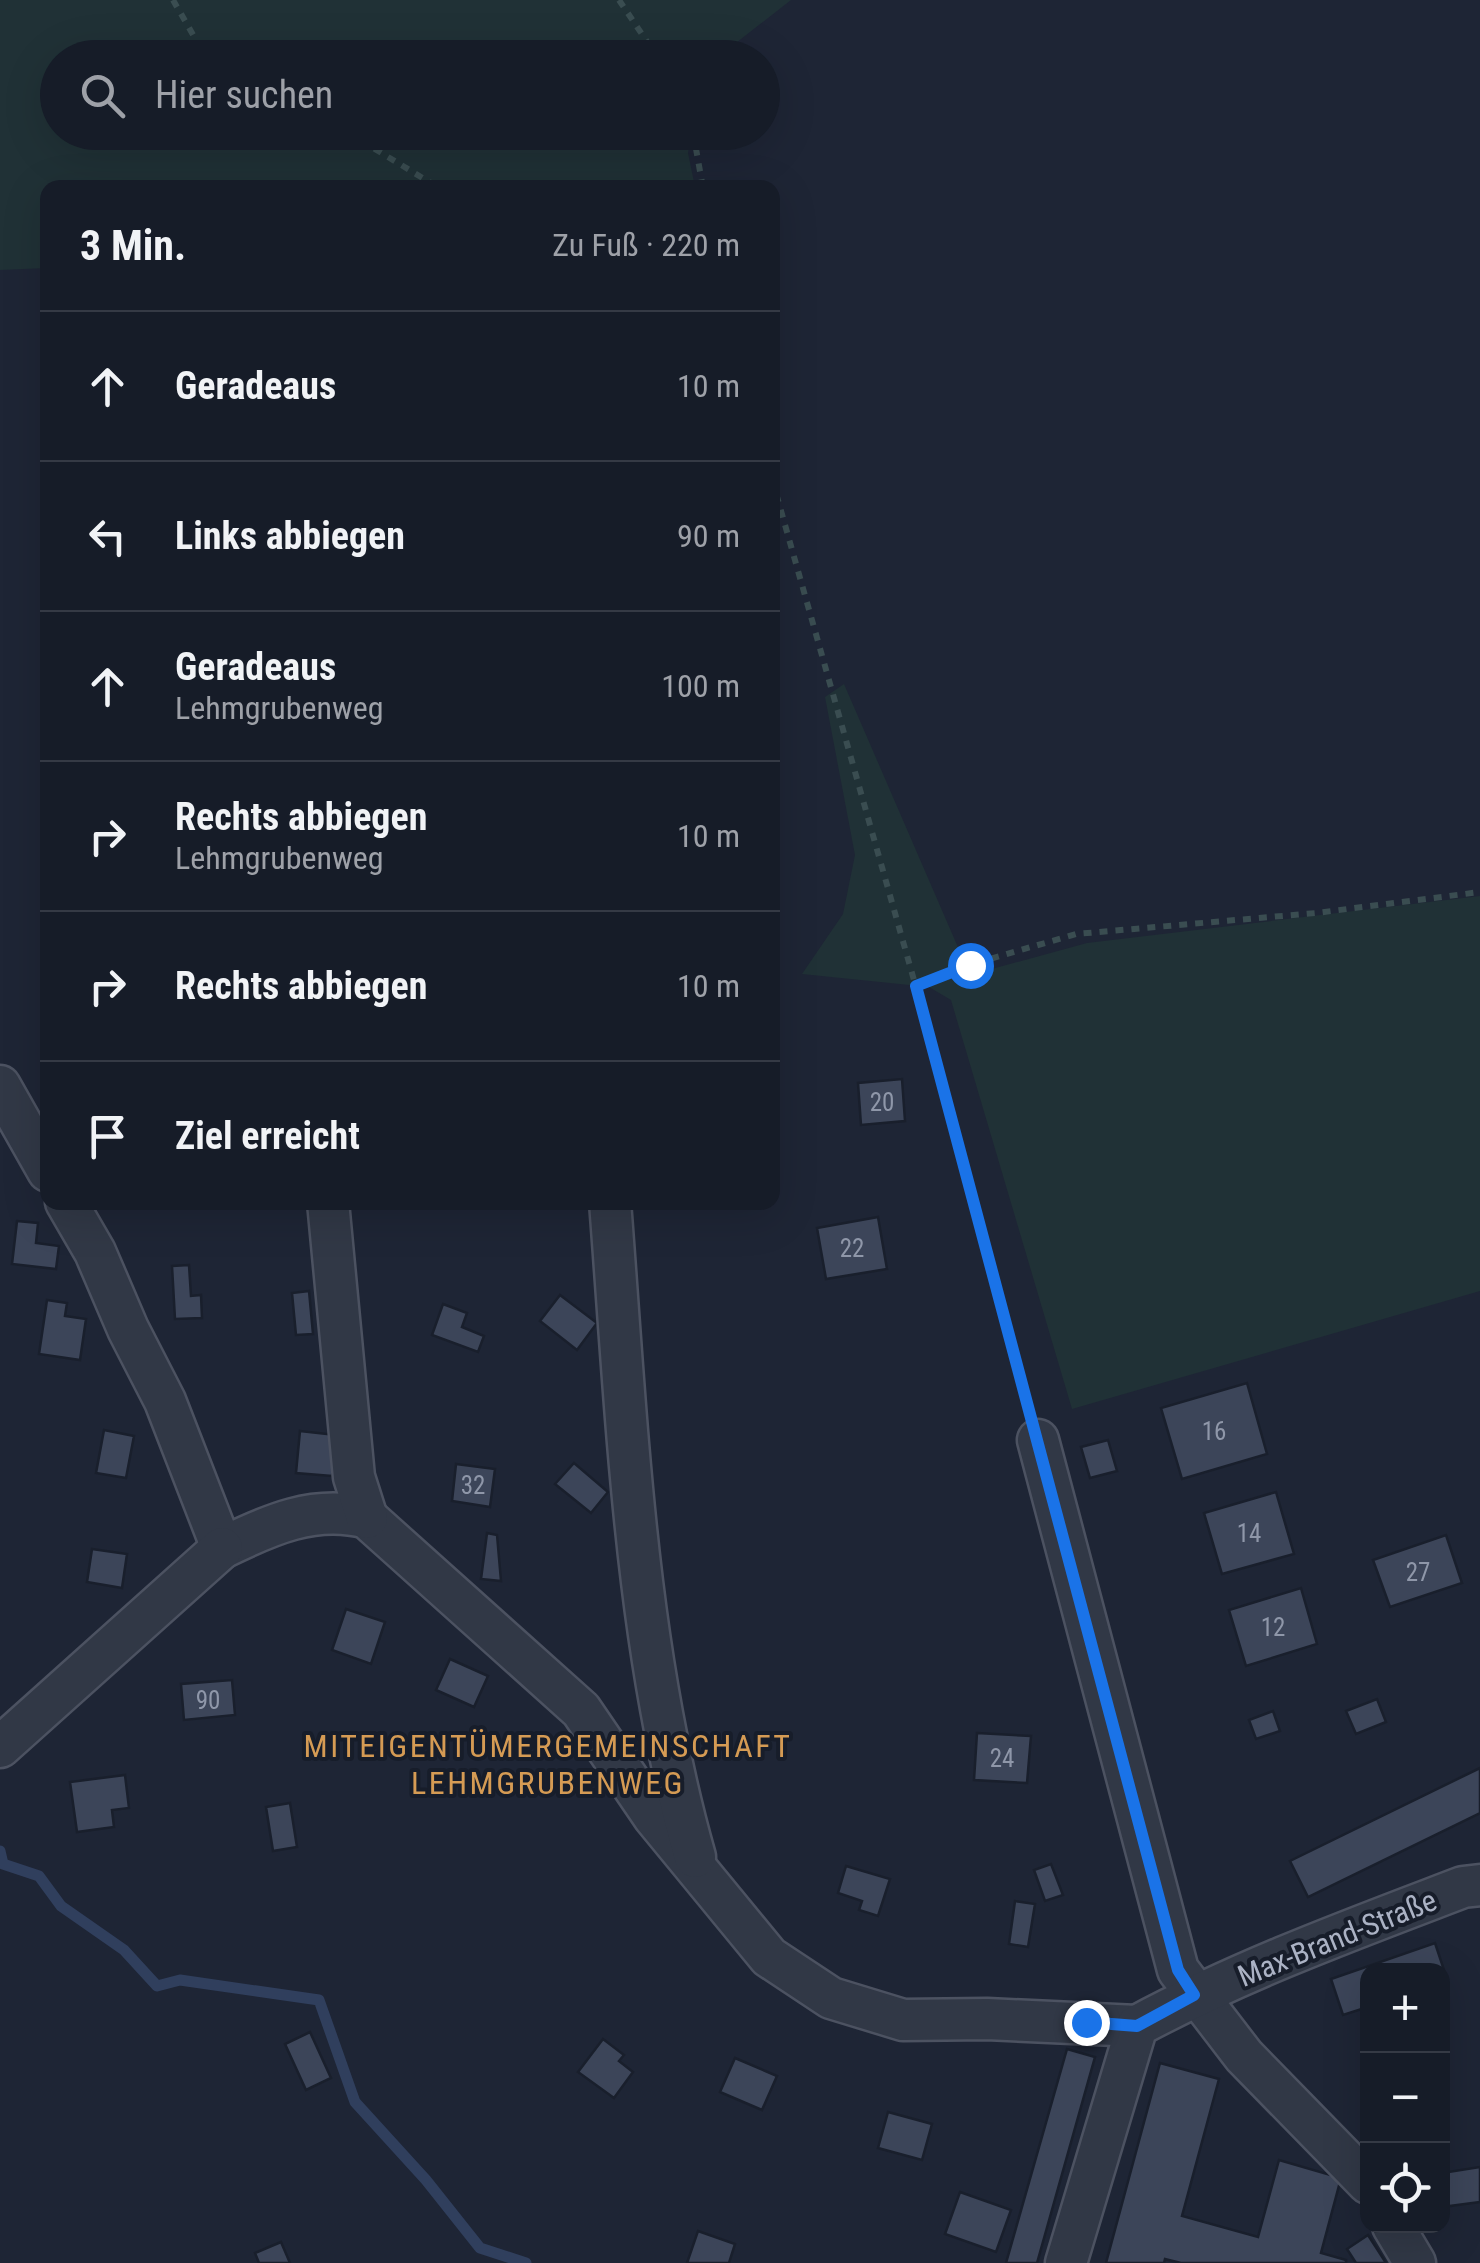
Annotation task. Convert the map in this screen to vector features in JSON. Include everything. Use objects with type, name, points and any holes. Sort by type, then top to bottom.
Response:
[{"type":"street","points":[[0,1086],[40,1157]]},
{"type":"street","points":[[71,1210],[95,1252],[165,1401],[222,1548]]},
{"type":"street","points":[[329,1210],[354,1477],[367,1518]]},
{"type":"street","points":[[611,1210],[638,1561],[679,1801],[701,1878]]},
{"type":"street","points":[[1038,1440],[1178,1970],[1244,2056],[1360,2175]]},
{"type":"street","points":[[0,1747],[222,1548],[268,1525],[304,1516],[342,1511],[367,1518],[581,1710],[654,1817],[769,1957],[832,1998],[903,2020],[986,2019],[1137,2026],[1066,2263]]},
{"type":"street","name":"Max-Brand-Straße","points":[[1137,2026],[1194,1995],[1362,1926],[1480,1885]]},
{"type":"street","points":[[1398,2233],[1415,2263]]},
{"type":"path","points":[[173,0],[196,40]]},
{"type":"path","points":[[619,0],[646,40]]},
{"type":"path","points":[[377,150],[426,180]]},
{"type":"path","points":[[696,150],[701,180]]},
{"type":"path","points":[[780,507],[916,986],[1038,1440]]},
{"type":"path","points":[[916,986],[970,965],[1076,934],[1316,914],[1480,892]]},
{"type":"shaded area","points":[[0,0],[791,0],[740,40],[40,40],[40,150],[688,150],[694,180],[40,180],[40,268],[0,270]]},
{"type":"shaded area","points":[[844,684],[970,975],[1087,943],[1480,896],[1480,1291],[1072,1409],[951,1000],[929,987],[802,974],[843,914],[855,855],[825,697]]},
{"type":"building","points":[[902,1079],[905,1121],[861,1125],[858,1083]]},
{"type":"building","points":[[878,1217],[887,1269],[826,1279],[817,1228]]},
{"type":"building","points":[[17,1221],[38,1223],[36,1243],[59,1246],[56,1269],[12,1264]]},
{"type":"building","points":[[189,1265],[191,1296],[201,1295],[202,1318],[175,1319],[172,1266]]},
{"type":"building","points":[[309,1291],[313,1334],[296,1335],[292,1293]]},
{"type":"building","points":[[560,1295],[597,1323],[577,1350],[540,1321]]},
{"type":"building","points":[[47,1300],[67,1303],[65,1316],[86,1319],[80,1360],[39,1354]]},
{"type":"building","points":[[443,1304],[467,1313],[462,1327],[484,1336],[478,1352],[432,1335]]},
{"type":"building","points":[[1247,1383],[1267,1454],[1182,1479],[1161,1408]]},
{"type":"building","points":[[104,1430],[134,1436],[126,1478],[96,1473]]},
{"type":"building","points":[[300,1431],[336,1435],[332,1476],[296,1473]]},
{"type":"building","points":[[1108,1440],[1117,1471],[1090,1478],[1081,1447]]},
{"type":"building","points":[[574,1463],[608,1492],[591,1513],[555,1484]]},
{"type":"building","points":[[456,1464],[495,1469],[490,1507],[452,1501]]},
{"type":"building","points":[[1276,1492],[1294,1554],[1222,1574],[1204,1513]]},
{"type":"building","points":[[487,1533],[497,1535],[501,1581],[481,1579]]},
{"type":"building","points":[[1446,1535],[1462,1583],[1390,1607],[1373,1560]]},
{"type":"building","points":[[92,1549],[127,1554],[122,1588],[87,1582]]},
{"type":"building","points":[[1301,1588],[1317,1644],[1246,1666],[1229,1610]]},
{"type":"building","points":[[346,1609],[385,1622],[371,1664],[332,1650]]},
{"type":"building","points":[[450,1659],[488,1676],[474,1707],[436,1690]]},
{"type":"building","points":[[232,1680],[235,1715],[184,1720],[181,1684]]},
{"type":"building","points":[[1377,1699],[1386,1722],[1356,1734],[1346,1711]]},
{"type":"building","points":[[1273,1711],[1280,1731],[1256,1739],[1249,1720]]},
{"type":"building","points":[[977,1733],[1031,1736],[1027,1783],[974,1780]]},
{"type":"building","points":[[1480,1768],[1480,1813],[1308,1897],[1290,1861]]},
{"type":"building","points":[[125,1775],[129,1808],[112,1810],[114,1827],[77,1832],[70,1782]]},
{"type":"building","points":[[290,1803],[297,1847],[273,1851],[266,1807]]},
{"type":"building","points":[[1051,1864],[1063,1895],[1045,1901],[1034,1870]]},
{"type":"building","points":[[846,1866],[890,1879],[878,1916],[859,1910],[862,1901],[838,1893]]},
{"type":"building","points":[[1015,1901],[1035,1904],[1028,1947],[1009,1944]]},
{"type":"building","points":[[1435,1943],[1442,1963],[1377,1963]]},
{"type":"building","points":[[1360,1969],[1360,2010],[1343,2015],[1331,1979]]},
{"type":"building","points":[[310,2032],[331,2078],[306,2090],[285,2044]]},
{"type":"building","points":[[603,2039],[624,2055],[619,2061],[633,2072],[614,2098],[578,2072]]},
{"type":"building","points":[[1067,2049],[1095,2057],[1037,2263],[1006,2263]]},
{"type":"building","points":[[735,2058],[777,2076],[762,2110],[720,2092]]},
{"type":"building","points":[[1160,2063],[1219,2079],[1182,2216],[1258,2237],[1279,2160],[1341,2178],[1321,2253],[1346,2263],[1181,2263],[1165,2259],[1164,2263],[1106,2263]]},
{"type":"building","points":[[888,2112],[932,2124],[922,2160],[878,2148]]},
{"type":"building","points":[[1480,2167],[1480,2202],[1450,2206],[1450,2172]]},
{"type":"building","points":[[960,2192],[1011,2210],[996,2252],[945,2234]]},
{"type":"building","points":[[698,2231],[735,2244],[729,2263],[687,2263]]},
{"type":"building","points":[[1368,2235],[1386,2263],[1356,2263],[1347,2249]]},
{"type":"building","points":[[281,2242],[290,2263],[259,2263],[255,2253]]},
{"type":"waterway","points":[[0,1851],[3,1864],[39,1876],[61,1906],[124,1950],[157,1986],[180,1980],[319,2000],[355,2102],[426,2180],[480,2248],[526,2263]]},
{"type":"district","name":"MITEIGENTÜMERGEMEINSCHAFT LEHMGRUBENWEG","points":[[548,1764]]},
{"type":"route","points":[[970,965],[916,986],[1178,1970],[1194,1995],[1137,2026],[1086,2022]]}]
